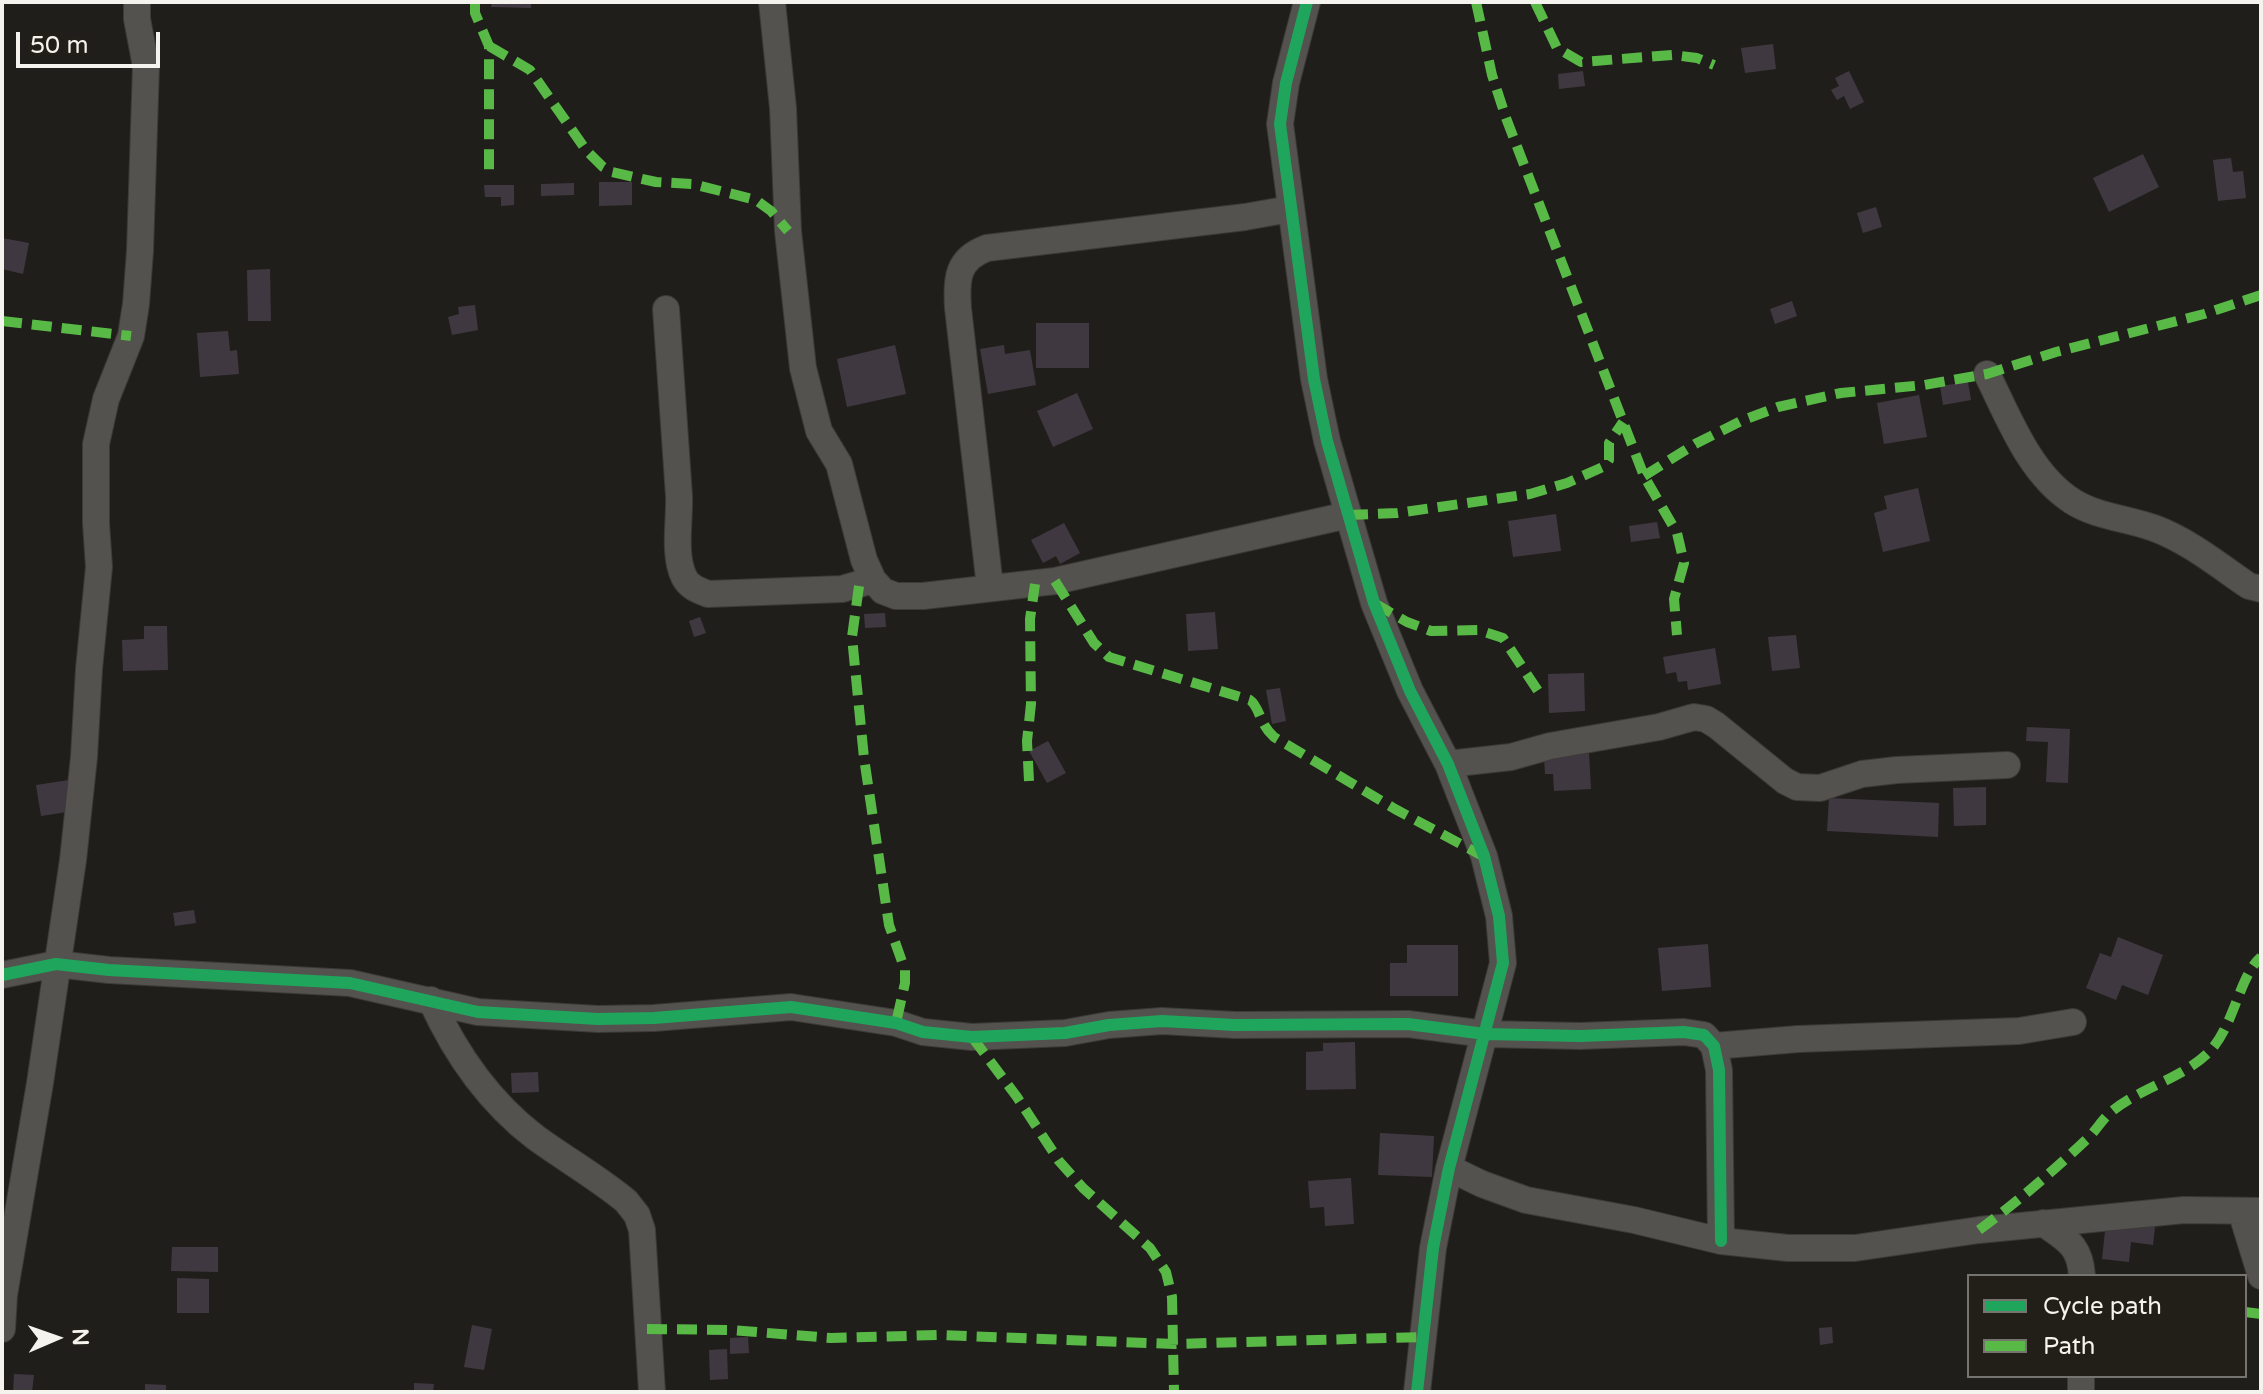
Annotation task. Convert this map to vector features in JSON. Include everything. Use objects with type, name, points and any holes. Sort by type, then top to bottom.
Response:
[{"type":"street","points":[[2,1329],[4,1295],[73,860],[84,757],[99,567],[96,444],[106,399],[131,336],[136,304],[146,66],[137,2]]},
{"type":"street","points":[[772,2],[783,108],[788,231],[803,368],[819,431],[839,464],[864,560],[873,580],[883,591],[896,596],[923,596],[1055,581],[1348,515]]},
{"type":"street","points":[[1307,2],[1286,83],[1280,124],[1314,379],[1327,441],[1374,603],[1410,691],[1448,764],[1484,856],[1499,916],[1503,963],[1449,1168],[1433,1248],[1417,1392]]},
{"type":"street","points":[[990,587],[957,297],[961,269],[968,259],[987,248],[1290,209]]},
{"type":"street","points":[[666,309],[679,500],[679,544],[682,573],[687,582],[693,589],[708,594],[842,589],[873,580]]},
{"type":"street","points":[[1987,374],[2022,445],[2046,478],[2071,500],[2093,512],[2150,526],[2179,538],[2249,586],[2261,589]]},
{"type":"street","points":[[1448,764],[1511,757],[1550,746],[1659,727],[1694,717],[1716,725],[1785,781],[1797,787],[1820,788],[1862,774],[1897,770],[2007,765]]},
{"type":"street","points":[[2,975],[56,964],[109,970],[350,983],[478,1012],[598,1019],[654,1018],[791,1007],[883,1021],[923,1032],[972,1037],[1065,1033],[1109,1025],[1162,1021],[1266,1025],[1408,1024],[1485,1034],[1580,1036],[1684,1032],[1704,1035],[1714,1046],[1719,1070],[1721,1241]]},
{"type":"street","points":[[431,1000],[448,1039],[494,1100],[534,1136],[626,1201],[637,1215],[642,1238],[652,1392]]},
{"type":"street","points":[[1714,1046],[1798,1039],[2019,1031],[2073,1022]]},
{"type":"street","points":[[1449,1168],[1526,1200],[1634,1220],[1721,1241],[1788,1248],[1855,1248],[2043,1223],[2184,1210],[2251,1211],[2261,1276]]},
{"type":"street","points":[[2043,1223],[2073,1244],[2081,1261],[2082,1274]]},
{"type":"building","points":[[492,2],[531,2],[531,8],[491,7]]},
{"type":"building","points":[[1773,44],[1776,69],[1745,73],[1741,48]]},
{"type":"building","points":[[1583,71],[1585,86],[1559,89],[1558,74]]},
{"type":"building","points":[[1849,71],[1864,102],[1850,109],[1844,96],[1837,100],[1831,90],[1839,86],[1835,78]]},
{"type":"building","points":[[2143,154],[2159,187],[2109,212],[2093,178]]},
{"type":"building","points":[[2231,158],[2233,172],[2243,171],[2246,198],[2218,201],[2213,160]]},
{"type":"building","points":[[599,182],[632,182],[632,205],[599,206]]},
{"type":"building","points":[[574,183],[574,195],[541,196],[541,184]]},
{"type":"building","points":[[484,185],[514,185],[514,205],[501,206],[501,197],[485,197]]},
{"type":"building","points":[[1876,207],[1882,227],[1863,233],[1857,213]]},
{"type":"building","points":[[2,238],[29,243],[23,274],[2,269]]},
{"type":"building","points":[[270,269],[271,321],[248,321],[247,270]]},
{"type":"building","points":[[1792,301],[1797,316],[1775,324],[1770,309]]},
{"type":"building","points":[[475,305],[478,330],[452,335],[448,317],[459,314],[458,307]]},
{"type":"building","points":[[1036,323],[1089,323],[1089,368],[1036,368]]},
{"type":"building","points":[[228,331],[230,351],[237,350],[239,374],[200,377],[197,333]]},
{"type":"building","points":[[895,345],[906,394],[847,407],[837,359]]},
{"type":"building","points":[[1004,345],[1005,354],[1030,350],[1036,385],[988,394],[980,349]]},
{"type":"building","points":[[1968,382],[1971,400],[1943,405],[1940,386]]},
{"type":"building","points":[[1077,393],[1093,429],[1053,447],[1037,411]]},
{"type":"building","points":[[1919,395],[1927,437],[1884,444],[1877,403]]},
{"type":"building","points":[[1918,488],[1930,541],[1883,552],[1874,513],[1887,509],[1884,496]]},
{"type":"building","points":[[1556,514],[1561,551],[1513,557],[1508,521]]},
{"type":"building","points":[[1657,522],[1660,538],[1631,542],[1629,526]]},
{"type":"building","points":[[1064,523],[1080,553],[1060,564],[1056,556],[1043,563],[1031,540]]},
{"type":"building","points":[[1215,612],[1218,649],[1188,651],[1186,614]]},
{"type":"building","points":[[885,613],[886,627],[865,628],[864,614]]},
{"type":"building","points":[[700,617],[706,633],[694,637],[689,621]]},
{"type":"building","points":[[144,626],[167,626],[168,670],[123,671],[122,640],[144,639]]},
{"type":"building","points":[[1796,635],[1800,668],[1772,671],[1768,637]]},
{"type":"building","points":[[1715,648],[1721,684],[1688,690],[1687,681],[1678,682],[1676,672],[1666,674],[1663,657]]},
{"type":"building","points":[[1584,673],[1585,711],[1549,713],[1548,674]]},
{"type":"building","points":[[1280,688],[1286,721],[1272,724],[1266,690]]},
{"type":"building","points":[[2027,727],[2070,729],[2068,783],[2046,782],[2048,742],[2026,741]]},
{"type":"building","points":[[1048,741],[1066,773],[1047,783],[1029,751]]},
{"type":"building","points":[[1589,753],[1591,789],[1554,791],[1553,774],[1545,774],[1544,758]]},
{"type":"building","points":[[69,780],[74,811],[41,816],[36,785]]},
{"type":"building","points":[[1986,787],[1986,825],[1954,826],[1953,788]]},
{"type":"building","points":[[1829,798],[1939,803],[1938,837],[1827,831]]},
{"type":"building","points":[[194,910],[196,923],[175,926],[173,913]]},
{"type":"building","points":[[2118,937],[2163,955],[2148,995],[2122,985],[2116,1000],[2086,988],[2100,953],[2111,957]]},
{"type":"building","points":[[1708,944],[1711,987],[1662,991],[1658,948]]},
{"type":"building","points":[[1407,945],[1458,945],[1458,996],[1390,996],[1390,963],[1407,963]]},
{"type":"building","points":[[1355,1042],[1356,1089],[1306,1090],[1306,1052],[1323,1051],[1323,1043]]},
{"type":"building","points":[[538,1072],[539,1092],[512,1093],[511,1073]]},
{"type":"building","points":[[1380,1133],[1434,1136],[1432,1177],[1378,1175]]},
{"type":"building","points":[[1351,1178],[1354,1224],[1325,1226],[1324,1207],[1310,1208],[1308,1181]]},
{"type":"building","points":[[2106,1222],[2155,1227],[2153,1245],[2131,1242],[2129,1262],[2102,1259]]},
{"type":"building","points":[[172,1247],[218,1247],[218,1272],[171,1271]]},
{"type":"building","points":[[177,1278],[209,1279],[209,1313],[177,1313]]},
{"type":"building","points":[[472,1325],[492,1329],[484,1370],[464,1367]]},
{"type":"building","points":[[1832,1327],[1833,1343],[1820,1345],[1819,1328]]},
{"type":"building","points":[[748,1337],[749,1353],[730,1354],[730,1338]]},
{"type":"building","points":[[727,1349],[728,1379],[710,1380],[709,1350]]},
{"type":"building","points":[[14,1374],[34,1375],[32,1392],[13,1392]]},
{"type":"building","points":[[414,1383],[434,1384],[433,1392],[414,1392]]},
{"type":"building","points":[[145,1384],[166,1385],[166,1392],[145,1392]]},
{"type":"marked path","points":[[475,2],[475,13],[489,46],[489,176]]},
{"type":"marked path","points":[[1476,2],[1492,75],[1506,118],[1644,476],[1677,533],[1684,563],[1674,599],[1677,635]]},
{"type":"marked path","points":[[1535,2],[1557,48],[1581,62],[1673,55],[1697,58],[1714,65]]},
{"type":"marked path","points":[[489,46],[530,70],[586,150],[603,167],[656,182],[693,184],[756,200],[771,211],[788,231]]},
{"type":"marked path","points":[[1644,476],[1695,444],[1778,407],[1841,393],[1924,385],[1987,374],[2056,352],[2204,314],[2261,295]]},
{"type":"marked path","points":[[2,321],[131,336]]},
{"type":"marked path","points":[[1348,515],[1397,513],[1530,494],[1567,483],[1605,466],[1609,460],[1609,443],[1623,422]]},
{"type":"marked path","points":[[1055,581],[1094,643],[1109,657],[1250,700],[1274,737],[1395,809],[1483,856]]},
{"type":"marked path","points":[[1029,781],[1030,619],[1035,584]]},
{"type":"marked path","points":[[859,586],[852,637],[864,758],[889,925],[905,970],[896,1023]]},
{"type":"marked path","points":[[1374,603],[1407,622],[1431,631],[1478,630],[1503,638],[1538,691]]},
{"type":"marked path","points":[[1979,1230],[2060,1164],[2110,1113],[2133,1097],[2186,1070],[2209,1052],[2225,1029],[2247,976],[2261,957]]},
{"type":"marked path","points":[[972,1037],[1059,1161],[1083,1188],[1150,1248],[1166,1272],[1172,1297],[1174,1392]]},
{"type":"marked path","points":[[2247,1312],[2261,1314]]},
{"type":"marked path","points":[[647,1329],[731,1330],[831,1338],[939,1335],[1174,1344],[1422,1337]]},
{"type":"cycle path","points":[[1307,2],[1286,83],[1280,124],[1314,379],[1327,441],[1374,603],[1410,691],[1448,764],[1484,856],[1499,916],[1503,963],[1449,1168],[1433,1248],[1417,1392]]},
{"type":"cycle path","points":[[2,975],[56,964],[109,970],[350,983],[478,1012],[598,1019],[654,1018],[791,1007],[896,1023],[923,1032],[972,1037],[1065,1033],[1109,1025],[1162,1021],[1235,1025],[1408,1024],[1485,1034],[1580,1036],[1684,1032],[1704,1035],[1714,1046],[1719,1070],[1721,1241]]}]
